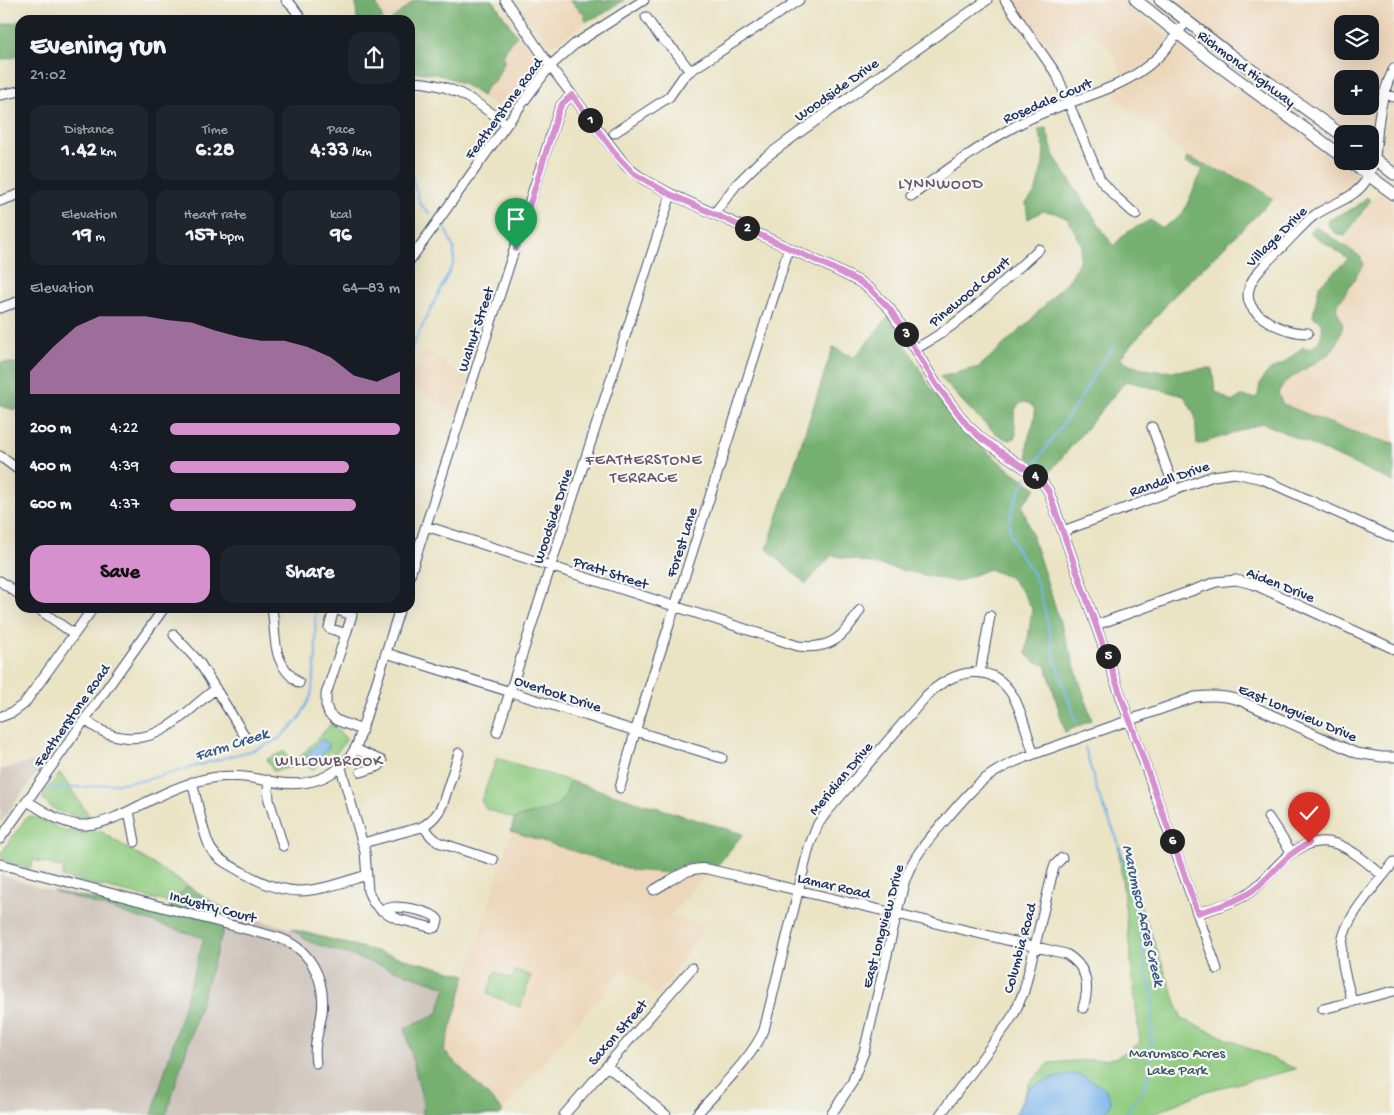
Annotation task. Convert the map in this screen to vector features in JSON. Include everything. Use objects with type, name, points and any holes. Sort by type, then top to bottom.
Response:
[{"type":"main road","name":"Richmond Highway","points":[[1136,0],[1177,34],[1334,150]]},
{"type":"main road","name":"Richmond Highway","points":[[1160,0],[1186,22],[1334,130]]},
{"type":"main road","points":[[1379,162],[1394,174]]},
{"type":"main road","points":[[1362,170],[1394,194]]},
{"type":"street","points":[[286,0],[299,15]]},
{"type":"street","points":[[505,0],[550,66],[626,166],[643,179],[670,194],[826,265],[860,282],[871,290],[890,309],[936,384],[967,425],[982,439],[1043,483],[1052,498],[1217,968]]},
{"type":"street","name":"Featherstone Road","points":[[415,253],[550,66],[564,52],[644,0]]},
{"type":"street","points":[[614,133],[666,99],[690,71],[800,0]]},
{"type":"street","name":"Woodside Drive","points":[[714,214],[736,185],[759,162],[804,128],[987,0]]},
{"type":"street","points":[[1005,0],[1060,82],[1100,179],[1136,215]]},
{"type":"street","points":[[646,18],[660,38],[674,50],[690,71]]},
{"type":"street","name":"Rosedale Court","points":[[911,196],[973,152],[1030,118],[1107,90],[1126,81],[1158,58],[1186,22]]},
{"type":"street","name":"Village Drive","points":[[1378,125],[1384,94],[1394,68]]},
{"type":"street","points":[[415,82],[433,84],[458,91],[507,124]]},
{"type":"street","points":[[0,95],[15,92]]},
{"type":"street","points":[[1384,94],[1394,97]]},
{"type":"street","name":"Walnut Street","points":[[415,560],[559,110],[562,104],[572,95]]},
{"type":"street","name":"Village Drive","points":[[1308,333],[1292,332],[1258,314],[1250,302],[1251,283],[1260,269],[1306,223],[1327,208],[1352,196],[1369,175],[1370,170]]},
{"type":"street","name":"Woodside Drive","points":[[497,732],[670,194]]},
{"type":"street","points":[[0,201],[15,196]]},
{"type":"street","name":"Forest Lane","points":[[620,788],[635,732],[674,607],[789,248]]},
{"type":"street","name":"Pinewood Court","points":[[915,349],[941,334],[1039,249]]},
{"type":"street","points":[[0,308],[15,303]]},
{"type":"street","points":[[1152,427],[1175,490]]},
{"type":"street","points":[[0,456],[15,467]]},
{"type":"street","name":"Randall Drive","points":[[1063,531],[1224,474],[1252,475],[1394,538]]},
{"type":"street","name":"Pratt Street","points":[[426,526],[798,646],[826,645],[842,636],[860,610]]},
{"type":"street","name":"Aiden Drive","points":[[1096,625],[1216,582],[1236,580],[1253,584],[1394,649]]},
{"type":"street","points":[[0,581],[15,592]]},
{"type":"street","points":[[44,613],[74,634]]},
{"type":"street","points":[[0,717],[13,712],[24,704],[89,613]]},
{"type":"street","name":"Featherstone Road","points":[[0,839],[160,613]]},
{"type":"street","points":[[273,613],[277,654],[284,669],[299,683]]},
{"type":"street","points":[[27,801],[60,820],[79,825],[104,822],[192,782],[223,776],[253,777],[282,783],[308,783],[325,778],[341,768],[355,749],[398,613]]},
{"type":"street","points":[[990,616],[980,673],[1000,682],[1012,694],[1034,754]]},
{"type":"street","points":[[346,634],[326,694],[326,705],[329,714],[336,720],[362,730]]},
{"type":"street","points":[[174,635],[192,653],[246,738]]},
{"type":"street","name":"Overlook Drive","points":[[386,653],[722,758]]},
{"type":"street","name":"Meridian Drive","points":[[696,1115],[762,1035],[810,841],[818,824],[935,688],[956,675],[972,672],[980,673]]},
{"type":"street","points":[[85,719],[100,731],[120,737],[140,738],[166,729],[216,689]]},
{"type":"street","name":"East Longview Drive","points":[[831,1115],[852,1083],[864,1052],[910,866],[923,846],[969,792],[989,775],[1012,762],[1195,697],[1217,695],[1239,700],[1356,753],[1369,756],[1394,757]]},
{"type":"street","points":[[355,749],[382,761],[380,766],[361,772]]},
{"type":"street","points":[[362,843],[423,826],[430,822],[440,810],[458,753]]},
{"type":"street","points":[[341,768],[367,861],[366,883],[370,898],[381,910],[398,919],[433,928],[438,920],[435,915],[404,907],[381,910]]},
{"type":"street","points":[[268,780],[269,800],[284,846]]},
{"type":"street","points":[[192,782],[211,848],[224,862],[253,878],[282,889],[307,892],[367,875]]},
{"type":"street","points":[[129,811],[135,842]]},
{"type":"street","points":[[1268,818],[1292,853]]},
{"type":"street","points":[[423,826],[438,842],[493,860]]},
{"type":"street","points":[[1198,913],[1233,901],[1253,890],[1292,853],[1315,842],[1323,841],[1338,844],[1364,860],[1383,876]]},
{"type":"street","name":"Columbia Road","points":[[940,1115],[1014,1014],[1024,991],[1052,871],[1062,858]]},
{"type":"street","points":[[1352,1002],[1342,953],[1344,933],[1351,918],[1394,862]]},
{"type":"street","name":"Industry Court","points":[[0,864],[276,937],[294,945],[309,958],[317,972],[320,984],[322,1006],[316,1038],[316,1063]]},
{"type":"street","name":"Lamar Road","points":[[654,890],[683,872],[700,868],[1066,954],[1078,963],[1087,980],[1083,1008]]},
{"type":"street","name":"Saxon Street","points":[[564,1115],[692,968]]},
{"type":"street","points":[[1323,1009],[1394,991]]},
{"type":"street","points":[[607,1066],[666,1115]]},
{"type":"shaded area","points":[[354,0],[493,0],[517,35],[519,34],[539,65],[507,110],[502,110],[455,79],[434,74],[415,72],[415,15],[357,15]]},
{"type":"shaded area","points":[[537,0],[569,0],[584,14],[586,21],[555,44],[548,44],[523,11]]},
{"type":"shaded area","points":[[1012,0],[1119,0],[1164,34],[1166,42],[1151,60],[1123,77],[1111,48],[1088,31],[1050,57]]},
{"type":"shaded area","points":[[1162,0],[1394,0],[1394,57],[1379,94],[1379,70],[1334,70],[1334,115],[1374,115],[1372,125],[1336,125]]},
{"type":"shaded area","points":[[1178,43],[1240,83],[1334,158],[1334,170],[1349,170],[1357,176],[1357,180],[1344,195],[1296,220],[1273,199],[1253,185],[1187,157],[1116,99],[1114,93],[1153,68]]},
{"type":"shaded area","points":[[1390,100],[1394,102],[1394,161],[1387,154],[1383,141]]},
{"type":"shaded area","points":[[1378,190],[1394,202],[1394,443],[1329,423],[1283,404],[1278,393],[1285,382],[1330,353],[1343,326],[1336,308],[1363,265],[1361,257],[1342,244]]},
{"type":"shaded area","points":[[427,349],[469,381],[457,418],[415,387],[415,366]]},
{"type":"shaded area","points":[[49,757],[0,823],[0,770]]},
{"type":"shaded area","points":[[511,831],[632,870],[704,876],[670,916],[705,925],[668,982],[657,995],[624,969],[502,1111],[444,1051]]},
{"type":"shaded area","points":[[0,875],[204,938],[152,1115],[0,1115]]},
{"type":"shaded area","points":[[229,912],[292,929],[310,942],[446,987],[438,1013],[422,1098],[423,1115],[166,1115]]},
{"type":"green space","points":[[354,0],[375,0],[381,15],[357,15]]},
{"type":"green space","points":[[415,0],[493,0],[517,36],[509,44],[502,58],[505,60],[495,81],[488,85],[482,96],[456,81],[440,75],[415,72],[415,15],[397,15]]},
{"type":"green space","points":[[569,0],[624,0],[603,14],[586,21],[584,14]]},
{"type":"green space","points":[[15,22],[15,57],[0,60],[0,25]]},
{"type":"green space","points":[[1046,128],[1054,156],[1113,246],[1126,233],[1150,220],[1163,228],[1182,215],[1203,169],[1185,163],[1187,157],[1253,185],[1273,199],[1173,297],[1120,358],[1130,364],[1141,368],[1164,371],[1212,368],[1215,391],[1232,402],[1241,396],[1255,398],[1258,396],[1260,384],[1265,375],[1303,347],[1310,349],[1319,341],[1322,335],[1322,323],[1313,316],[1319,286],[1348,259],[1309,232],[1315,226],[1361,257],[1363,265],[1336,308],[1343,326],[1337,343],[1330,353],[1285,382],[1278,393],[1283,404],[1352,431],[1394,443],[1394,482],[1263,423],[1197,445],[1195,415],[1184,396],[1126,381],[1048,474],[1028,457],[1028,443],[1035,412],[1030,404],[1023,402],[1016,408],[1014,416],[1016,434],[1011,440],[995,432],[974,413],[940,377],[979,367],[1028,323],[1072,276],[1079,261],[1082,245],[1068,219],[1055,213],[1043,211],[1028,219],[1026,203],[1035,193],[1043,164],[1044,147],[1038,129]]},
{"type":"green space","points":[[1367,197],[1370,201],[1345,236],[1339,235],[1329,227],[1327,221],[1356,207]]},
{"type":"green space","points":[[889,316],[930,387],[961,429],[1002,464],[1036,488],[1022,505],[1092,720],[1065,732],[1046,665],[1035,662],[1026,654],[1032,608],[1011,578],[989,569],[957,582],[832,555],[806,584],[767,549],[833,347],[854,358]]},
{"type":"green space","points":[[0,363],[15,363],[15,410],[0,406]]},
{"type":"green space","points":[[331,724],[347,739],[335,755],[331,751],[312,769],[299,758]]},
{"type":"green space","points":[[285,751],[293,767],[273,771],[267,759]]},
{"type":"green space","points":[[497,758],[570,781],[562,801],[556,806],[514,819],[486,809],[481,801]]},
{"type":"green space","points":[[60,773],[90,817],[62,812],[49,806],[45,801],[42,795]]},
{"type":"green space","points":[[570,781],[743,834],[717,866],[693,862],[679,866],[669,873],[632,870],[511,831],[514,819],[556,806],[560,803]]},
{"type":"green space","points":[[28,817],[40,819],[59,828],[74,832],[100,831],[188,886],[172,903],[62,877],[64,868],[33,860],[30,869],[4,861],[0,855]]},
{"type":"green space","name":"Marumsco Acres Lake Park","points":[[1118,842],[1182,1019],[1296,1069],[1206,1091],[1150,1115],[1016,1115],[1029,1083],[1049,1063],[1116,1058],[1140,1043]]},
{"type":"green space","points":[[188,886],[229,912],[166,1115],[152,1115],[204,938],[53,891],[164,913]]},
{"type":"green space","points":[[292,929],[466,975],[444,1051],[503,1111],[500,1115],[423,1115],[422,1098],[405,1028],[438,1013],[446,987],[310,942]]},
{"type":"green space","points":[[516,970],[531,976],[520,1007],[487,994],[495,972],[512,979]]},
{"type":"water","points":[[322,739],[330,746],[313,764],[305,757]]},
{"type":"water","points":[[1071,1074],[1083,1076],[1105,1089],[1111,1101],[1110,1107],[1100,1115],[1015,1115],[1029,1088],[1050,1079]]},
{"type":"waterway","name":"Farm Creek","points":[[415,187],[420,204],[430,214]]},
{"type":"waterway","name":"Farm Creek","points":[[415,341],[454,262],[454,249],[445,228]]},
{"type":"waterway","name":"Marumsco Acres Creek","points":[[1033,467],[1113,348]]},
{"type":"waterway","name":"Marumsco Acres Creek","points":[[1027,477],[1012,510],[1011,538],[1033,574],[1045,611],[1056,662],[1077,723]]},
{"type":"waterway","name":"Farm Creek","points":[[48,788],[85,787],[145,780],[257,749],[280,738],[299,719],[311,696],[316,656],[315,613]]},
{"type":"waterway","name":"Marumsco Acres Creek","points":[[1085,747],[1097,791],[1117,839],[1127,872],[1139,921],[1146,974],[1153,995],[1150,1071],[1144,1088],[1125,1115]]},
{"type":"district","name":"LYNNWOOD","points":[[941,182]]},
{"type":"district","name":"FEATHERSTONE TERRACE","points":[[644,467]]},
{"type":"district","name":"WILLOWBROOK","points":[[329,759]]},
{"type":"route","points":[[516,249],[559,110],[562,104],[572,95],[618,157],[633,173],[670,194],[826,265],[860,282],[871,290],[890,309],[900,323],[936,384],[967,425],[982,439],[1039,478],[1048,490],[1198,913],[1233,901],[1253,890],[1284,859],[1309,843]]}]
